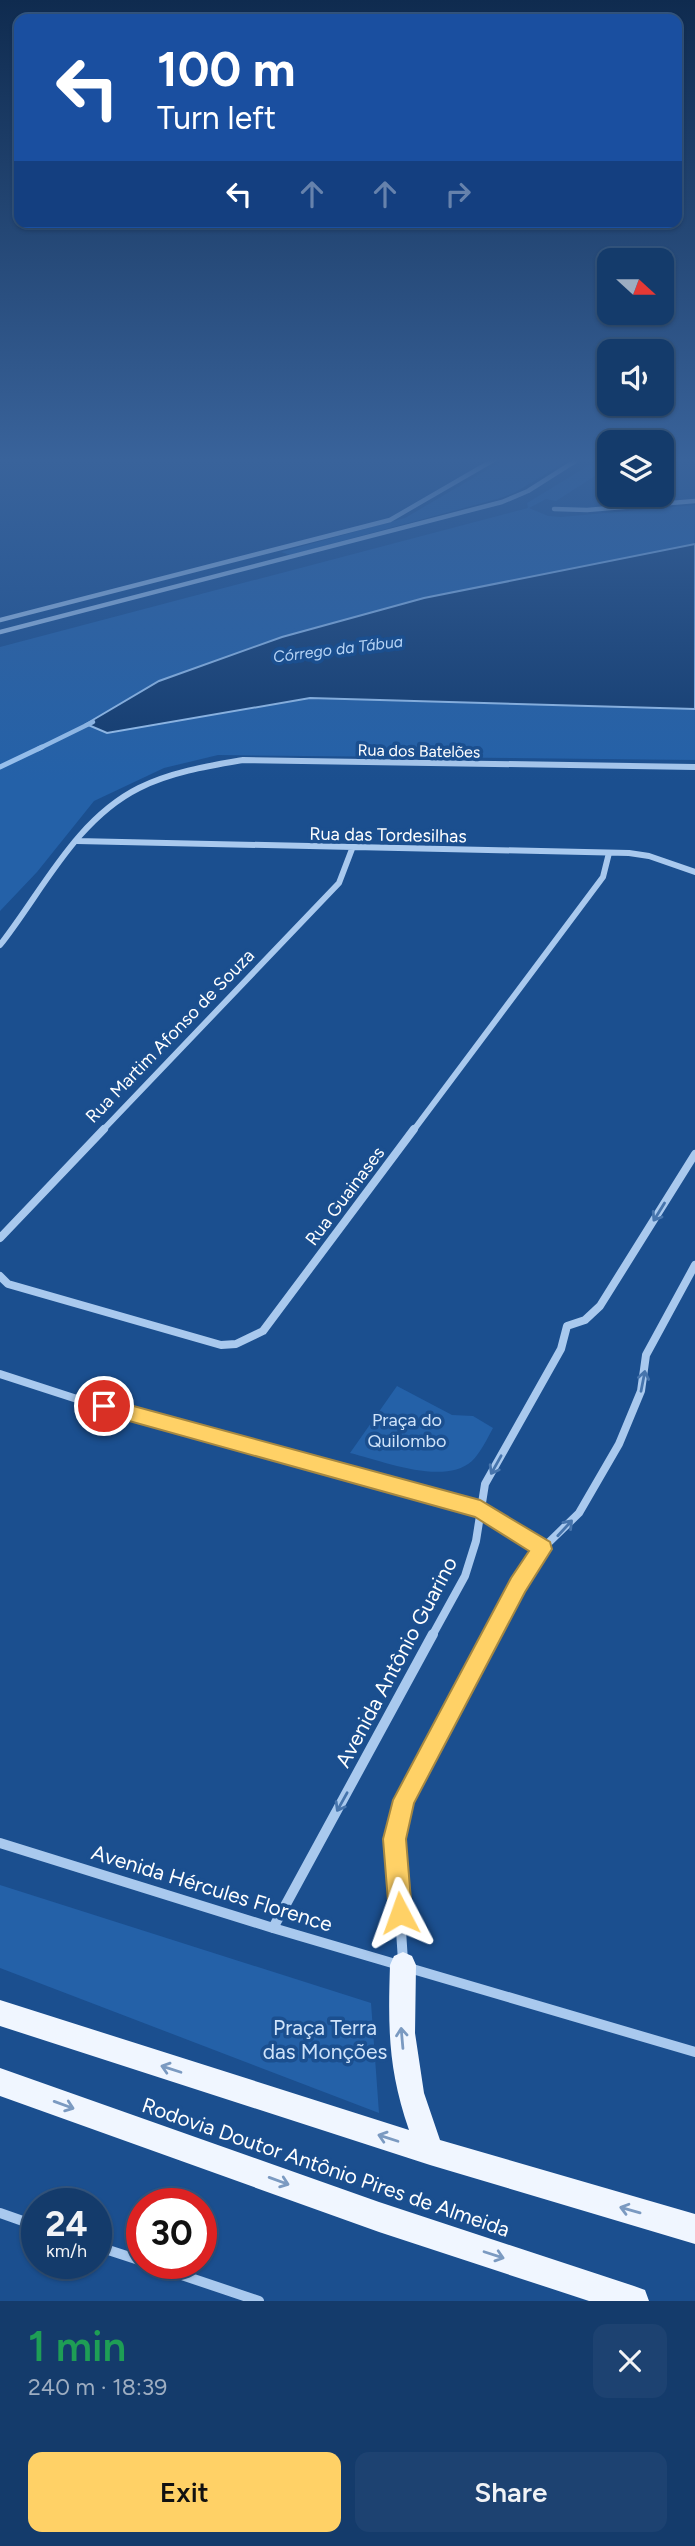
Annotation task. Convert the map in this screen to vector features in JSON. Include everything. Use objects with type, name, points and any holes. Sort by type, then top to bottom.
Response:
[{"type":"main road","points":[[403,1965],[401,2033],[410,2093],[430,2151]]},
{"type":"main road","points":[[0,2012],[430,2151],[695,2229]]},
{"type":"main road","name":"Rodovia Doutor Antônio Pires de Almeida","points":[[0,2082],[379,2217],[634,2301]]},
{"type":"street","points":[[0,620],[208,565]]},
{"type":"street","points":[[0,632],[255,565]]},
{"type":"street","name":"Rua dos Batelões","points":[[0,945],[77,841],[108,808],[147,785],[193,768],[243,760],[695,767]]},
{"type":"street","name":"Rua das Tordesilhas","points":[[77,841],[609,853],[649,856],[695,872]]},
{"type":"street","name":"Rua Martim Afonso de Souza","points":[[0,1238],[339,883],[352,849]]},
{"type":"street","name":"Rua Guainases","points":[[0,1276],[8,1284],[221,1345],[251,1339],[263,1331],[603,877],[609,853]]},
{"type":"street","name":"Avenida Antônio Guarino","points":[[274,1927],[465,1576],[476,1541],[485,1485],[561,1349],[568,1326],[585,1320],[600,1306],[695,1154]]},
{"type":"street","points":[[403,1965],[395,1839],[404,1800],[518,1585],[542,1549],[579,1513],[619,1444],[641,1391],[646,1355],[695,1265]]},
{"type":"street","points":[[0,1374],[77,1399],[480,1509],[542,1549]]},
{"type":"street","name":"Avenida Hércules Florence","points":[[0,1843],[695,2052]]},
{"type":"street","points":[[0,2213],[21,2220]]},
{"type":"street","points":[[194,2279],[259,2301]]},
{"type":"green space","points":[[310,565],[588,565],[424,598],[282,637],[159,681],[107,733],[310,698],[695,709],[695,760],[218,755],[164,768],[94,801],[37,872],[0,911],[0,647]]},
{"type":"green space","name":"Praça do Quilombo","points":[[397,1386],[452,1415],[473,1416],[493,1428],[472,1461],[460,1468],[430,1472],[350,1453]]},
{"type":"green space","name":"Praça Terra das Monções","points":[[0,1885],[371,2003],[379,2113],[0,1968]]},
{"type":"water","points":[[588,565],[695,565],[695,709],[310,698],[107,733],[86,724],[159,681],[282,637],[424,598]]},
{"type":"waterway","name":"Córrego da Tábua","points":[[38,749],[93,722]]},
{"type":"waterway","name":"Córrego da Tábua","points":[[0,767],[42,747]]},
{"type":"route","points":[[104,1406],[480,1509],[542,1549],[518,1585],[404,1800],[395,1839],[400,1913]]}]
